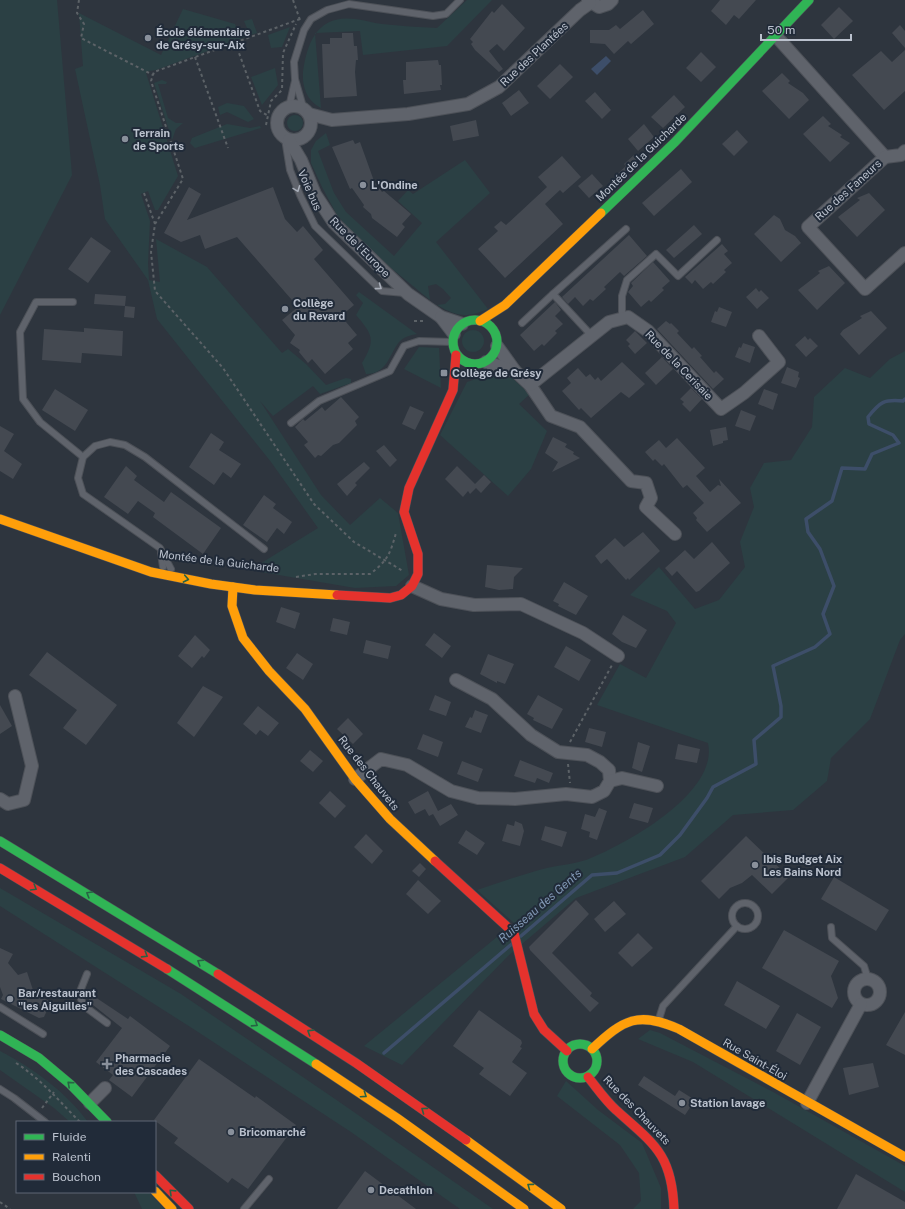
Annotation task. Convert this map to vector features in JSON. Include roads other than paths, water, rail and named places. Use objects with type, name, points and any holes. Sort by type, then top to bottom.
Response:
[{"type":"main road","name":"Montée de la Guicharde","points":[[480,321],[505,305],[675,142],[809,0]]},
{"type":"main road","points":[[470,372],[493,354],[497,346],[494,331],[505,305]]},
{"type":"main road","points":[[414,582],[419,564],[418,554],[404,512],[405,502],[409,488],[452,390],[456,355],[453,338],[462,324],[474,320],[480,321],[494,331]]},
{"type":"main road","points":[[456,355],[465,363],[482,363]]},
{"type":"main road","points":[[452,390],[462,381]]},
{"type":"main road","name":"Montée de la Guicharde","points":[[0,519],[151,572],[233,587],[255,590],[325,592],[366,597],[390,598],[401,595],[414,582]]},
{"type":"main road","name":"Montée de la Guicharde","points":[[108,556],[167,568],[200,572]]},
{"type":"main road","points":[[233,587],[242,580]]},
{"type":"main road","name":"Montée de la Guicharde","points":[[283,580],[325,592]]},
{"type":"main road","name":"Rue des Chauvets","points":[[233,587],[232,606],[243,638],[269,671],[305,709],[355,779],[390,819],[514,933],[518,944],[530,1004],[535,1016],[554,1040],[567,1051]]},
{"type":"main road","points":[[239,630],[244,600],[255,590]]},
{"type":"main road","points":[[0,841],[132,919],[342,1053],[561,1209]]},
{"type":"main road","points":[[0,868],[228,1006],[317,1064],[430,1141],[524,1209]]},
{"type":"main road","name":"Rue Saint-Éloi","points":[[592,1050],[614,1028],[626,1023],[643,1019],[658,1020],[678,1029],[905,1158]]},
{"type":"main road","points":[[0,1035],[39,1058],[70,1084],[106,1121]]},
{"type":"main road","points":[[580,1044],[592,1050],[596,1054],[597,1064],[595,1069],[588,1076],[579,1078],[567,1072],[563,1059],[570,1047],[580,1044]]},
{"type":"main road","name":"Rue des Chauvets","points":[[588,1076],[605,1098],[645,1133],[664,1156],[672,1180],[674,1209]]},
{"type":"main road","points":[[70,1098],[93,1121]]},
{"type":"main road","points":[[156,1176],[189,1209]]},
{"type":"main road","points":[[156,1192],[172,1209]]},
{"type":"street","name":"Rue des Plantées","points":[[306,112],[332,120],[408,114],[468,104],[499,86],[589,1],[599,7],[604,6],[612,0]]},
{"type":"street","name":"Rue des Faneurs","points":[[776,36],[885,157]]},
{"type":"street","points":[[301,160],[311,123],[306,112],[299,107],[288,107],[281,113],[277,122],[279,131],[287,139],[297,140],[307,134]]},
{"type":"street","name":"Rue des Plantées","points":[[307,134],[332,120]]},
{"type":"street","name":"Rue de l'Europe","points":[[287,139],[301,160],[315,194],[334,223],[436,319],[453,338]]},
{"type":"street","name":"Rue des Faneurs","points":[[905,151],[901,155],[885,157],[808,227],[865,289],[905,253]]},
{"type":"street","name":"Rue de la Cerisaie","points":[[622,318],[628,317],[648,331],[721,409],[744,393],[779,362],[759,336]]},
{"type":"street","points":[[530,385],[609,322],[622,318]]},
{"type":"street","name":"Rue de l'Europe","points":[[436,319],[462,324]]},
{"type":"street","points":[[497,346],[515,371],[530,385],[551,416],[580,427],[631,481],[646,483],[651,498],[646,506],[675,534]]},
{"type":"street","points":[[482,363],[515,371]]},
{"type":"street","points":[[414,582],[441,600],[474,605],[521,604],[583,632],[618,656]]},
{"type":"street","points":[[355,779],[381,759],[407,765],[451,791],[478,798],[515,799],[566,794],[592,798],[604,791],[610,781],[609,770],[600,762],[587,755],[558,752],[530,735],[492,700],[456,680]]},
{"type":"street","points":[[0,799],[8,804],[24,800],[32,766],[16,696]]},
{"type":"street","points":[[610,781],[622,778],[657,786]]},
{"type":"street","points":[[868,979],[876,982],[880,994],[873,1004],[861,1004],[855,997],[854,988],[859,981],[868,979]]},
{"type":"street","points":[[806,1103],[861,1004]]},
{"type":"street","points":[[90,1103],[105,1088]]},
{"type":"lane","points":[[288,107],[295,79],[295,57],[304,30],[311,19],[327,10],[349,4],[433,16],[446,14],[460,0]]},
{"type":"lane","points":[[295,79],[306,112]]},
{"type":"lane","name":"Voie bus","points":[[287,139],[290,170],[315,226],[382,291],[408,294]]},
{"type":"lane","points":[[522,323],[626,229]]},
{"type":"lane","points":[[622,318],[622,296],[627,280],[656,254],[678,276],[717,240]]},
{"type":"lane","points":[[553,294],[592,336]]},
{"type":"lane","points":[[73,302],[36,302],[23,326],[20,332],[23,399],[40,422],[83,457]]},
{"type":"lane","points":[[291,423],[319,401],[390,371],[404,346],[419,341],[453,338]]},
{"type":"lane","points":[[167,568],[160,548],[83,494],[78,478],[83,457],[95,446],[110,442],[125,445],[145,457],[264,549]]},
{"type":"lane","points":[[746,903],[754,907],[758,914],[756,923],[753,926],[745,928],[737,926],[733,919],[735,907],[746,903]]},
{"type":"lane","points":[[658,1020],[663,1006],[737,926]]},
{"type":"lane","points":[[831,927],[832,938],[864,966],[868,979]]},
{"type":"lane","points":[[87,974],[79,994],[84,1006],[107,1023]]},
{"type":"lane","points":[[0,1007],[43,1034]]},
{"type":"lane","points":[[0,1089],[44,1121]]},
{"type":"lane","points":[[244,1209],[269,1179]]},
{"type":"water","points":[[606,56],[611,61],[597,75],[591,69]]},
{"type":"waterway","name":"Ruisseau des Gents","points":[[521,936],[592,875],[617,873],[660,855],[680,835],[707,798],[713,787],[756,764],[754,740],[781,717],[781,706],[773,666],[815,647],[830,634],[823,614],[834,586],[820,549],[808,532],[806,519],[832,501],[842,468],[865,469],[872,454],[899,443],[893,435],[869,424],[868,417],[879,405],[887,401],[903,401],[905,399]]},
{"type":"waterway","name":"Ruisseau des Gents","points":[[384,1053],[513,943]]},
{"type":"place","name":"École élémentaire de Grésy-sur-Aix","points":[[148,38]]},
{"type":"place","name":"Terrain de Sports","points":[[125,139]]},
{"type":"place","name":"L'Ondine","points":[[363,185]]},
{"type":"place","name":"Collège du Revard","points":[[285,309]]},
{"type":"place","name":"Collège de Grésy","points":[[444,373]]},
{"type":"place","name":"Ibis Budget Aix Les Bains Nord","points":[[755,865]]},
{"type":"place","name":"Bar/restaurant \"les Aiguilles\"","points":[[10,999]]},
{"type":"place","name":"Pharmacie des Cascades","points":[[107,1064]]},
{"type":"place","name":"Station lavage","points":[[682,1103]]},
{"type":"place","name":"Bricomarché","points":[[231,1132]]},
{"type":"place","name":"Decathlon","points":[[371,1190]]}]
